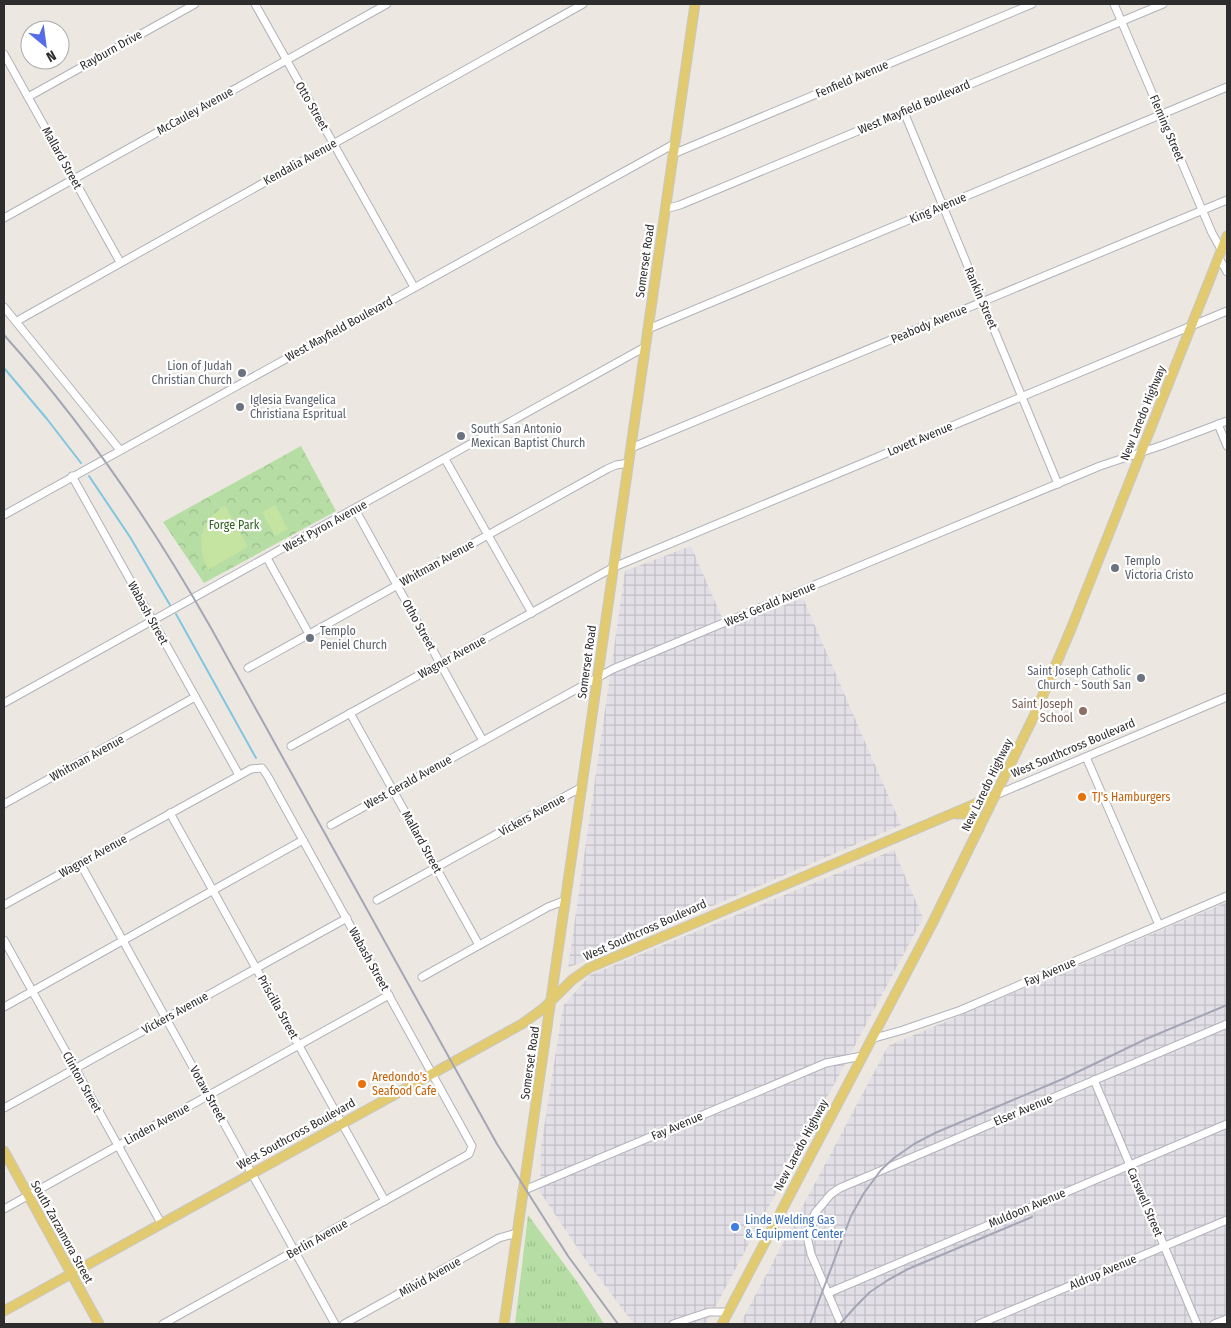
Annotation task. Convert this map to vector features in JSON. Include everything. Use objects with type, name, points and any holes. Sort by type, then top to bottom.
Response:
[{"type":"main road","name":"Somerset Road","points":[[504,1324],[695,4]]},
{"type":"main road","name":"New Laredo Highway","points":[[722,1324],[932,924],[1034,716],[1065,644],[1227,236]]},
{"type":"main road","name":"West Southcross Boulevard","points":[[4,1311],[432,1072],[522,1024],[551,1001],[576,977],[602,961],[996,795]]},
{"type":"main road","points":[[950,814],[971,814],[977,821],[979,829]]},
{"type":"main road","name":"South Zarzamora Street","points":[[4,1151],[99,1324]]},
{"type":"street","name":"Rayburn Drive","points":[[28,97],[195,4]]},
{"type":"street","name":"Otto Street","points":[[255,4],[414,287]]},
{"type":"street","name":"McCauley Avenue","points":[[4,218],[387,4]]},
{"type":"street","name":"Kendalia Avenue","points":[[16,321],[583,4]]},
{"type":"street","name":"Fenfield Avenue","points":[[673,154],[1032,4]]},
{"type":"street","name":"Fleming Street","points":[[1114,4],[1227,272]]},
{"type":"street","name":"West Mayfield Boulevard","points":[[665,209],[680,205],[1163,4]]},
{"type":"street","name":"Mallard Street","points":[[4,54],[120,262]]},
{"type":"street","name":"King Avenue","points":[[648,329],[1227,87]]},
{"type":"street","name":"Rankin Street","points":[[904,112],[1058,484]]},
{"type":"street","name":"West Mayfield Boulevard","points":[[4,515],[674,144]]},
{"type":"street","name":"Peabody Avenue","points":[[631,448],[1227,200]]},
{"type":"street","points":[[4,307],[120,450]]},
{"type":"street","name":"Lovett Avenue","points":[[614,568],[1227,311]]},
{"type":"street","name":"West Pyron Avenue","points":[[4,703],[645,347]]},
{"type":"street","name":"West Gerald Avenue","points":[[331,824],[613,669],[1100,466],[1227,421]]},
{"type":"street","points":[[1218,424],[1227,446]]},
{"type":"street","points":[[445,459],[532,613]]},
{"type":"street","name":"Whitman Avenue","points":[[248,668],[607,469],[629,463]]},
{"type":"street","name":"Wabash Street","points":[[72,476],[239,775]]},
{"type":"street","name":"Otho Street","points":[[355,509],[483,741]]},
{"type":"street","points":[[267,558],[309,634]]},
{"type":"street","name":"Wagner Avenue","points":[[291,746],[614,568]]},
{"type":"street","name":"West Southcross Boulevard","points":[[996,795],[1227,697]]},
{"type":"street","name":"Whitman Avenue","points":[[4,804],[195,698]]},
{"type":"street","name":"Mallard Street","points":[[350,713],[479,945]]},
{"type":"street","points":[[1086,757],[1159,925]]},
{"type":"street","name":"Wagner Avenue","points":[[4,905],[239,775],[251,769],[262,768]]},
{"type":"street","name":"Wabash Street","points":[[262,768],[471,1142],[471,1152]]},
{"type":"street","name":"Vickers Avenue","points":[[377,900],[582,787]]},
{"type":"street","name":"Priscilla Street","points":[[170,813],[385,1201]]},
{"type":"street","points":[[4,1007],[303,840]]},
{"type":"street","name":"Votaw Street","points":[[80,863],[335,1324]]},
{"type":"street","name":"Fay Avenue","points":[[871,1039],[961,1010],[1227,896]]},
{"type":"street","points":[[422,977],[548,907],[566,900]]},
{"type":"street","name":"Vickers Avenue","points":[[4,1108],[347,918]]},
{"type":"street","name":"Clinton Street","points":[[4,940],[31,992],[161,1224]]},
{"type":"street","name":"Linden Avenue","points":[[4,1209],[389,995]]},
{"type":"street","name":"Elser Avenue","points":[[828,1293],[811,1254],[807,1236],[815,1213],[831,1194],[840,1188],[1227,1024]]},
{"type":"street","name":"Fay Avenue","points":[[522,1191],[826,1063],[862,1056]]},
{"type":"street","name":"Carswell Street","points":[[1094,1080],[1197,1324]]},
{"type":"street","name":"Muldoon Avenue","points":[[828,1293],[1227,1124]]},
{"type":"street","name":"Berlin Avenue","points":[[163,1324],[471,1152]]},
{"type":"street","name":"Aldrup Avenue","points":[[979,1324],[1227,1220]]},
{"type":"street","name":"Milvid Avenue","points":[[344,1324],[499,1238],[517,1232]]},
{"type":"street","points":[[828,1293],[841,1324]]},
{"type":"street","points":[[673,1324],[709,1312],[728,1312]]},
{"type":"street","points":[[1214,1324],[1227,1319]]},
{"type":"shaded area","points":[[691,546],[726,627],[803,598],[901,825],[568,968],[625,571]]},
{"type":"shaded area","points":[[894,850],[923,918],[706,1324],[634,1324],[587,1262],[540,1192],[541,1147],[563,1006],[590,975]]},
{"type":"shaded area","points":[[1227,902],[1227,1324],[740,1324],[888,1046]]},
{"type":"green space","name":"Forge Park","points":[[301,446],[336,511],[204,583],[163,522]]},
{"type":"green space","points":[[225,505],[247,545],[246,548],[208,570],[202,550],[202,533],[210,519]]},
{"type":"green space","points":[[275,505],[288,529],[275,536],[262,512]]},
{"type":"green space","points":[[528,1215],[578,1283],[604,1324],[515,1324]]},
{"type":"waterway","points":[[4,368],[81,463]]},
{"type":"waterway","points":[[89,476],[130,537],[170,605]]},
{"type":"waterway","points":[[176,614],[256,758]]},
{"type":"railway","points":[[4,335],[89,439],[165,551],[211,628],[497,1144],[568,1256],[618,1324]]},
{"type":"railway","points":[[810,1324],[851,1216],[864,1193],[881,1170],[894,1158],[914,1144],[935,1133],[1065,1078],[1146,1039],[1227,1005]]},
{"type":"railway","points":[[840,1324],[870,1292],[888,1280],[908,1269],[1032,1217]]},
{"type":"place","name":"Lion of Judah Christian Church","points":[[242,373]]},
{"type":"place","name":"Iglesia Evangelica Christiana Espritual","points":[[240,407]]},
{"type":"place","name":"South San Antonio Mexican Baptist Church","points":[[461,436]]},
{"type":"place","name":"Templo Victoria Cristo","points":[[1115,568]]},
{"type":"place","name":"Templo Peniel Church","points":[[310,638]]},
{"type":"place","name":"Saint Joseph Catholic Church - South San","points":[[1141,678]]},
{"type":"place","name":"Saint Joseph School","points":[[1083,711]]},
{"type":"place","name":"TJ's Hamburgers","points":[[1082,797]]},
{"type":"place","name":"Aredondo's Seafood Cafe","points":[[362,1084]]},
{"type":"place","name":"Linde Welding Gas & Equipment Center","points":[[735,1227]]}]
